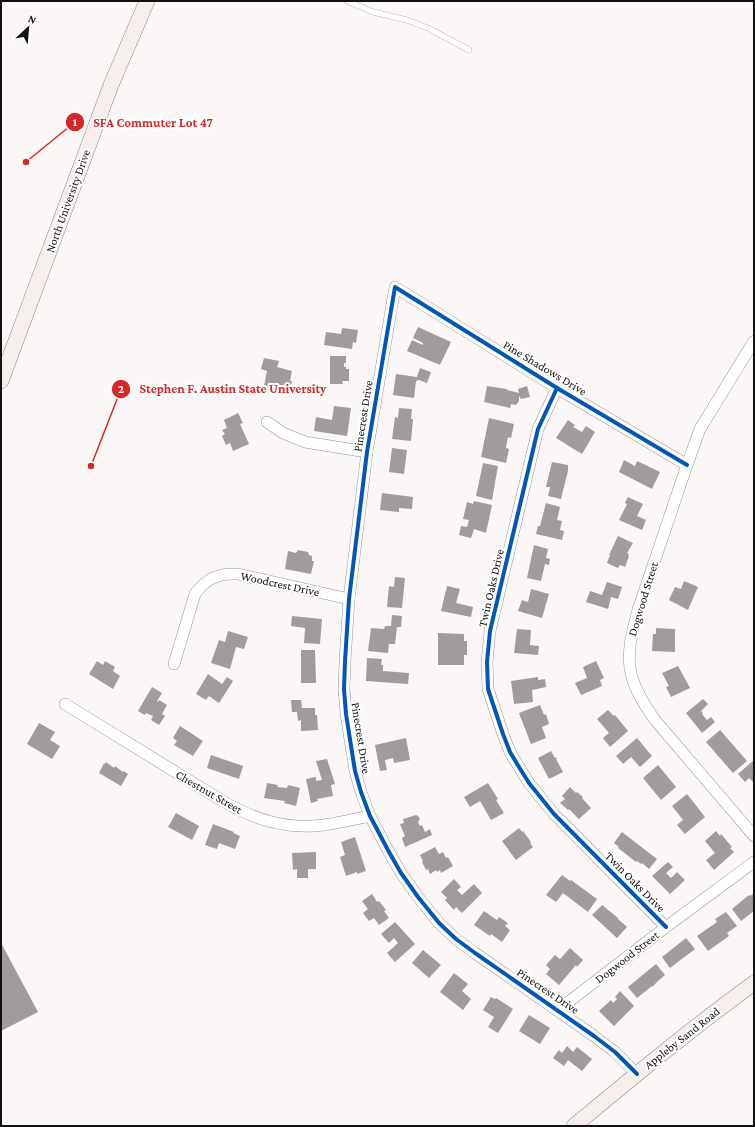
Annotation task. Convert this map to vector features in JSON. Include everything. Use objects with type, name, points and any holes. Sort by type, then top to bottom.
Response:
[{"type":"main road","name":"North University Drive","points":[[1,381],[111,85],[147,1]]},
{"type":"main road","name":"Appleby Sand Road","points":[[574,1126],[716,1011],[754,983]]},
{"type":"street","name":"Pine Shadows Drive","points":[[395,287],[557,388],[687,465]]},
{"type":"street","name":"Pinecrest Drive","points":[[395,287],[367,452],[349,599],[344,689],[346,714],[355,771],[370,816],[388,852],[418,897],[439,922],[456,939],[475,954],[558,1010],[615,1052],[637,1074]]},
{"type":"street","name":"Dogwood Street","points":[[754,341],[704,420],[700,429],[638,610],[630,642],[629,654],[632,680],[644,704],[655,720],[754,836]]},
{"type":"street","name":"Twin Oaks Drive","points":[[557,388],[538,429],[490,631],[487,662],[488,689],[510,752],[529,783],[554,814],[666,927]]},
{"type":"street","points":[[267,422],[283,433],[305,442],[367,452]]},
{"type":"street","name":"Woodcrest Drive","points":[[174,664],[195,594],[206,582],[221,574],[238,574],[349,599]]},
{"type":"street","name":"Chestnut Street","points":[[65,704],[220,800],[256,818],[283,825],[310,826],[324,825],[370,816]]},
{"type":"street","name":"Dogwood Street","points":[[558,1010],[754,862]]},
{"type":"lane","points":[[347,1],[373,12],[407,20],[430,29],[469,50]]},
{"type":"building","points":[[418,327],[451,342],[440,365],[407,351],[412,340],[423,345],[423,343],[413,338]]},
{"type":"building","points":[[342,328],[358,330],[356,343],[353,342],[352,349],[324,345],[326,332],[341,334]]},
{"type":"building","points":[[330,356],[346,356],[346,363],[344,363],[344,367],[349,369],[349,381],[342,381],[343,384],[330,384]]},
{"type":"building","points":[[264,358],[279,361],[277,367],[292,371],[290,381],[292,381],[291,388],[272,386],[271,388],[264,386],[267,371],[261,369]]},
{"type":"building","points":[[420,368],[431,372],[427,383],[419,380],[416,381],[414,398],[393,395],[396,374],[417,377]]},
{"type":"building","points":[[487,386],[507,389],[519,393],[518,389],[527,386],[530,397],[521,399],[519,396],[519,401],[516,405],[511,404],[510,408],[484,402]]},
{"type":"building","points":[[334,406],[351,408],[347,436],[314,431],[316,417],[332,420]]},
{"type":"building","points":[[399,408],[412,409],[411,419],[413,419],[411,441],[392,439],[395,417],[398,418]]},
{"type":"building","points":[[238,413],[243,423],[240,424],[249,444],[233,451],[230,443],[226,445],[222,436],[225,434],[222,430],[227,428],[224,420]]},
{"type":"building","points":[[489,418],[514,424],[511,438],[508,437],[506,448],[509,449],[506,463],[481,457]]},
{"type":"building","points":[[568,420],[575,425],[573,427],[582,432],[586,426],[595,432],[582,454],[556,438]]},
{"type":"building","points":[[392,448],[407,450],[404,474],[389,472]]},
{"type":"building","points":[[624,460],[635,466],[637,461],[660,472],[652,489],[619,472]]},
{"type":"building","points":[[552,462],[568,465],[568,471],[561,499],[548,496],[550,487],[546,487]]},
{"type":"building","points":[[483,463],[498,466],[492,500],[476,496]]},
{"type":"building","points":[[382,493],[413,497],[412,509],[399,508],[399,512],[380,510]]},
{"type":"building","points":[[628,497],[643,504],[637,516],[646,520],[642,530],[619,520],[627,504],[625,503]]},
{"type":"building","points":[[474,501],[492,505],[486,533],[474,529],[471,538],[459,535],[461,526],[467,527],[469,520],[463,519],[467,502],[473,504]]},
{"type":"building","points":[[546,503],[560,507],[557,520],[562,521],[560,530],[564,531],[562,540],[536,534],[538,526],[540,526]]},
{"type":"building","points":[[618,536],[633,543],[627,553],[629,556],[625,567],[620,565],[618,568],[607,563]]},
{"type":"building","points":[[534,545],[548,549],[546,558],[550,559],[549,565],[545,564],[541,581],[527,578]]},
{"type":"building","points":[[298,550],[308,552],[309,555],[312,556],[312,561],[314,561],[311,574],[285,569],[288,551],[296,553]]},
{"type":"building","points":[[395,577],[405,578],[402,608],[387,607],[389,586],[394,587]]},
{"type":"building","points":[[684,581],[698,587],[688,610],[669,600],[675,587],[681,589]]},
{"type":"building","points":[[607,582],[622,587],[618,599],[611,597],[608,609],[586,602],[590,591],[602,595]]},
{"type":"building","points":[[447,586],[460,589],[456,603],[473,607],[471,617],[441,611]]},
{"type":"building","points":[[531,589],[549,594],[542,618],[518,611],[522,600],[528,602]]},
{"type":"building","points":[[392,615],[402,616],[401,627],[397,627],[395,644],[389,644],[388,653],[368,651],[371,628],[384,629],[385,626],[391,626]]},
{"type":"building","points":[[292,616],[322,619],[320,644],[304,643],[305,628],[291,626]]},
{"type":"building","points":[[656,628],[675,629],[675,652],[652,651],[653,634],[656,634]]},
{"type":"building","points":[[517,629],[531,630],[530,645],[539,646],[538,655],[514,653]]},
{"type":"building","points":[[228,631],[248,637],[244,649],[236,647],[230,669],[211,663],[219,640],[225,642]]},
{"type":"building","points":[[438,633],[464,634],[464,641],[467,641],[467,655],[464,655],[464,665],[438,665]]},
{"type":"building","points":[[301,650],[315,650],[316,683],[301,683]]},
{"type":"building","points":[[367,658],[382,659],[381,665],[383,665],[383,671],[409,673],[408,684],[366,681]]},
{"type":"building","points":[[97,661],[103,665],[105,661],[115,667],[113,671],[120,676],[113,689],[89,674]]},
{"type":"building","points":[[596,661],[604,678],[600,680],[602,686],[581,695],[575,683],[587,678],[583,667]]},
{"type":"building","points":[[678,666],[690,688],[671,697],[666,687],[669,686],[662,673]]},
{"type":"building","points":[[208,674],[222,684],[227,677],[233,681],[219,703],[209,696],[206,700],[196,694]]},
{"type":"building","points":[[538,677],[538,680],[545,679],[546,687],[532,690],[533,702],[514,704],[511,681]]},
{"type":"building","points":[[152,687],[162,693],[157,701],[158,702],[159,700],[167,705],[162,714],[165,716],[159,725],[151,720],[153,716],[146,713],[145,715],[138,711]]},
{"type":"building","points":[[703,699],[708,704],[701,711],[703,713],[702,714],[707,720],[711,717],[715,722],[702,733],[686,713]]},
{"type":"building","points":[[291,700],[301,700],[302,708],[315,708],[318,730],[301,731],[301,720],[298,721],[297,712],[292,712]]},
{"type":"building","points":[[540,705],[544,715],[546,714],[549,724],[542,727],[546,738],[531,744],[519,713]]},
{"type":"building","points":[[608,710],[614,716],[615,715],[628,731],[610,747],[603,738],[609,733],[597,719]]},
{"type":"building","points":[[39,723],[55,732],[50,740],[60,746],[52,759],[27,744]]},
{"type":"building","points":[[180,726],[203,741],[193,756],[174,745],[177,741],[173,738]]},
{"type":"building","points":[[720,730],[747,761],[733,773],[706,742]]},
{"type":"building","points":[[406,738],[410,760],[394,763],[393,758],[385,760],[387,770],[380,771],[375,745]]},
{"type":"building","points":[[637,738],[652,756],[640,767],[631,757],[623,764],[616,756]]},
{"type":"building","points":[[551,751],[555,758],[556,757],[563,772],[549,779],[538,758]]},
{"type":"building","points":[[211,755],[243,766],[239,779],[207,768]]},
{"type":"building","points":[[327,759],[335,784],[331,785],[333,796],[317,799],[318,801],[311,803],[306,779],[316,777],[316,781],[322,780],[316,761]]},
{"type":"building","points":[[754,760],[754,783],[749,778],[745,782],[738,774]]},
{"type":"building","points":[[106,762],[114,768],[115,766],[128,774],[121,786],[99,773]]},
{"type":"building","points":[[658,765],[676,787],[661,800],[643,778]]},
{"type":"building","points":[[267,783],[278,785],[277,787],[287,788],[288,785],[300,788],[296,806],[284,803],[285,801],[264,798]]},
{"type":"building","points":[[488,783],[498,799],[496,800],[504,813],[491,820],[480,801],[470,807],[464,797]]},
{"type":"building","points":[[570,787],[583,797],[582,798],[591,808],[579,819],[569,809],[568,810],[560,803],[565,799],[562,796]]},
{"type":"building","points":[[687,794],[705,817],[685,834],[677,825],[683,820],[672,806]]},
{"type":"building","points":[[176,813],[199,826],[192,840],[168,827]]},
{"type":"building","points":[[416,815],[420,819],[418,822],[420,826],[422,825],[425,832],[430,829],[432,835],[405,847],[402,838],[405,836],[400,824],[404,823],[403,819]]},
{"type":"building","points":[[213,824],[234,832],[233,833],[240,836],[235,849],[219,843],[217,849],[205,845]]},
{"type":"building","points":[[519,828],[522,832],[523,831],[533,847],[516,860],[502,841]]},
{"type":"building","points":[[716,831],[720,836],[721,834],[732,847],[730,848],[734,852],[714,870],[706,860],[715,853],[705,841]]},
{"type":"building","points":[[622,832],[657,859],[649,869],[642,863],[636,862],[614,843]]},
{"type":"building","points":[[355,837],[366,871],[357,874],[357,872],[346,876],[340,857],[345,855],[341,842]]},
{"type":"building","points":[[435,847],[439,854],[443,852],[446,858],[448,857],[453,866],[441,873],[440,870],[437,872],[436,870],[430,874],[428,869],[426,870],[420,855]]},
{"type":"building","points":[[316,852],[316,869],[308,869],[308,878],[297,878],[297,869],[293,870],[292,853]]},
{"type":"building","points":[[668,862],[673,867],[666,873],[671,878],[677,872],[685,880],[670,894],[652,876]]},
{"type":"building","points":[[562,875],[597,899],[588,912],[563,893],[556,902],[546,895]]},
{"type":"building","points":[[454,879],[461,887],[457,890],[462,895],[474,884],[482,893],[462,913],[456,907],[454,910],[445,900],[447,898],[441,892]]},
{"type":"building","points":[[754,893],[754,911],[741,921],[732,909],[749,895],[750,896]]},
{"type":"building","points":[[372,894],[377,902],[379,901],[386,910],[384,911],[389,918],[379,925],[374,918],[369,921],[363,913],[368,909],[362,901]]},
{"type":"building","points":[[602,905],[627,927],[617,938],[592,915]]},
{"type":"building","points":[[484,911],[497,920],[499,917],[508,923],[505,926],[510,930],[502,942],[474,925]]},
{"type":"building","points":[[726,912],[737,926],[727,933],[729,936],[708,951],[697,936],[717,922],[715,919]]},
{"type":"building","points":[[395,922],[415,944],[395,962],[387,953],[398,943],[394,938],[389,943],[381,934]]},
{"type":"building","points":[[686,938],[695,949],[670,968],[662,957]]},
{"type":"building","points":[[1,943],[38,1012],[1,1031]]},
{"type":"building","points":[[570,948],[583,960],[577,967],[576,965],[559,985],[546,974],[550,969],[546,965],[555,955],[560,959]]},
{"type":"building","points":[[423,950],[441,965],[429,978],[412,963]]},
{"type":"building","points":[[656,964],[665,975],[637,998],[628,987]]},
{"type":"building","points":[[454,973],[468,984],[462,991],[471,999],[463,1010],[440,992]]},
{"type":"building","points":[[620,991],[634,1006],[614,1026],[599,1011],[611,1000],[613,1003],[617,999],[615,997]]},
{"type":"building","points":[[491,997],[496,998],[513,1009],[498,1033],[488,1027],[494,1017],[483,1010]]},
{"type":"building","points":[[529,1015],[550,1028],[540,1044],[519,1031]]},
{"type":"building","points":[[567,1046],[573,1052],[577,1047],[592,1059],[582,1071],[568,1060],[564,1066],[553,1058],[559,1050],[562,1053]]},
{"type":"cycle path","points":[[637,1074],[615,1052],[475,953],[456,939],[439,923],[401,873],[370,816],[361,792],[355,771],[346,714],[344,689],[349,599],[367,452],[395,287],[557,388],[687,465]]},
{"type":"cycle path","points":[[557,388],[538,429],[490,631],[487,662],[488,689],[510,752],[529,783],[554,814],[666,927]]},
{"type":"place","name":"SFA Commuter Lot 47","points":[[26,162]]},
{"type":"place","name":"Stephen F. Austin State University","points":[[91,466]]}]
